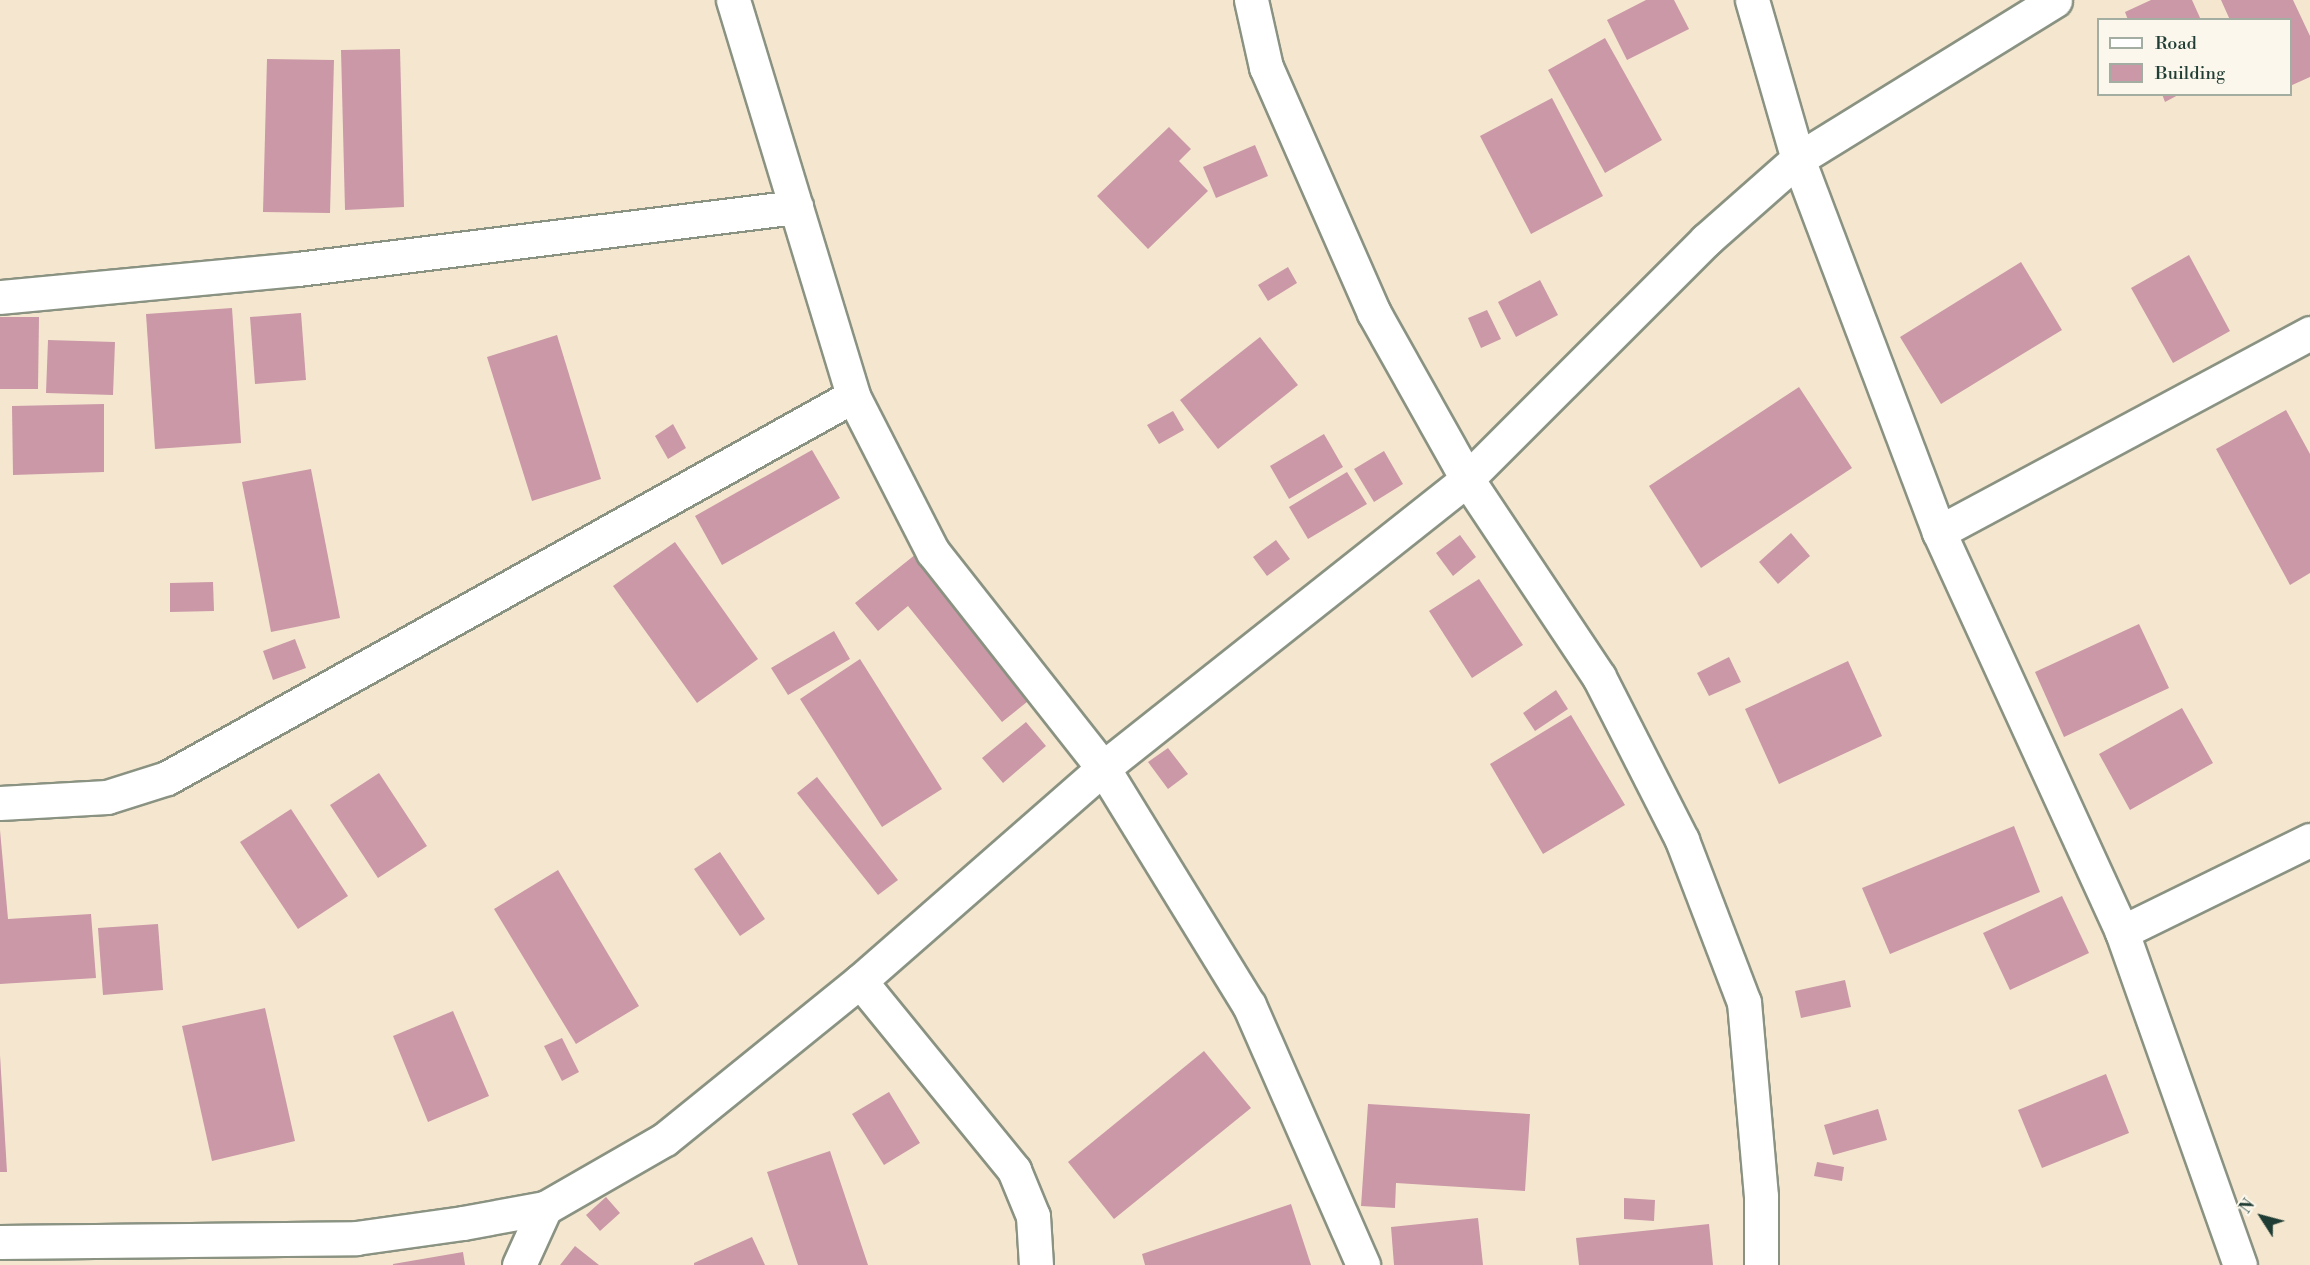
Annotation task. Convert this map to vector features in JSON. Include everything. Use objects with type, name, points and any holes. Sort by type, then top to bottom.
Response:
[{"type":"street","points":[[733,0],[853,396],[933,552],[1103,768],[1249,1005],[1363,1265]]},
{"type":"street","points":[[1251,0],[1266,67],[1374,313],[1467,479],[1599,677],[1682,840],[1744,1002],[1761,1196],[1761,1265]]},
{"type":"street","points":[[1752,0],[1798,159],[1940,532],[2122,932],[2240,1265]]},
{"type":"street","points":[[0,1242],[72,1254],[356,1238],[545,1208],[665,1139],[860,981],[1103,768],[1467,479],[1706,240],[1798,159],[2055,0]]},
{"type":"street","points":[[0,297],[298,269],[796,207]]},
{"type":"street","points":[[1940,532],[2310,333]]},
{"type":"street","points":[[0,803],[107,797],[167,778],[853,396]]},
{"type":"street","points":[[2122,932],[2310,840]]},
{"type":"street","points":[[860,981],[1014,1170],[1033,1216],[1036,1265]]},
{"type":"street","points":[[519,1265],[545,1208]]},
{"type":"building","points":[[1646,0],[1674,0],[1689,29],[1627,60],[1607,20]]},
{"type":"building","points":[[2151,0],[2192,0],[2200,18],[2127,18],[2125,12]]},
{"type":"building","points":[[2221,0],[2293,0],[2310,36],[2310,77],[2292,85],[2292,18],[2229,18]]},
{"type":"building","points":[[1605,38],[1662,140],[1605,173],[1548,70]]},
{"type":"building","points":[[400,49],[404,207],[345,210],[341,50]]},
{"type":"building","points":[[267,59],[334,60],[330,213],[263,212]]},
{"type":"building","points":[[2163,96],[2176,96],[2165,102]]},
{"type":"building","points":[[1552,98],[1603,196],[1531,234],[1480,136]]},
{"type":"building","points":[[1169,127],[1191,149],[1179,161],[1208,191],[1148,249],[1097,196]]},
{"type":"building","points":[[1255,145],[1268,176],[1216,198],[1203,167]]},
{"type":"building","points":[[2189,255],[2230,331],[2173,363],[2131,288]]},
{"type":"building","points":[[2021,262],[2062,330],[1941,404],[1900,337]]},
{"type":"building","points":[[1288,267],[1297,283],[1268,301],[1258,285]]},
{"type":"building","points":[[1540,280],[1558,315],[1516,337],[1498,302]]},
{"type":"building","points":[[232,308],[241,443],[155,449],[146,314]]},
{"type":"building","points":[[1487,310],[1501,339],[1481,348],[1468,318]]},
{"type":"building","points":[[301,313],[306,380],[255,384],[250,317]]},
{"type":"building","points":[[0,317],[39,317],[38,389],[0,389]]},
{"type":"building","points":[[557,335],[601,479],[532,501],[487,357]]},
{"type":"building","points":[[1260,337],[1298,385],[1218,449],[1180,400]]},
{"type":"building","points":[[48,340],[115,342],[113,395],[46,393]]},
{"type":"building","points":[[1799,387],[1852,468],[1701,568],[1649,486]]},
{"type":"building","points":[[104,404],[104,472],[13,475],[12,406]]},
{"type":"building","points":[[2286,410],[2310,454],[2310,573],[2290,585],[2216,449]]},
{"type":"building","points":[[1173,411],[1184,430],[1159,444],[1147,425]]},
{"type":"building","points":[[673,424],[686,448],[668,459],[655,436]]},
{"type":"building","points":[[1324,434],[1343,467],[1289,499],[1270,466]]},
{"type":"building","points":[[812,450],[840,498],[722,565],[695,516]]},
{"type":"building","points":[[1384,451],[1403,484],[1374,502],[1354,469]]},
{"type":"building","points":[[311,469],[340,618],[271,632],[242,482]]},
{"type":"building","points":[[1347,472],[1367,504],[1308,539],[1289,507]]},
{"type":"building","points":[[1791,533],[1810,556],[1778,584],[1759,562]]},
{"type":"building","points":[[1460,535],[1476,557],[1453,576],[1436,553]]},
{"type":"building","points":[[1276,540],[1290,559],[1267,576],[1253,557]]},
{"type":"building","points":[[675,542],[758,659],[697,703],[613,586]]},
{"type":"building","points":[[916,554],[1032,698],[1002,722],[908,606],[878,631],[855,603]]},
{"type":"building","points":[[1479,579],[1523,645],[1472,678],[1429,611]]},
{"type":"building","points":[[213,582],[214,611],[170,612],[170,583]]},
{"type":"building","points":[[2139,624],[2169,688],[2064,737],[2035,672]]},
{"type":"building","points":[[834,631],[850,659],[788,695],[771,668]]},
{"type":"building","points":[[295,639],[306,668],[273,680],[263,651]]},
{"type":"building","points":[[1729,657],[1741,682],[1709,696],[1697,673]]},
{"type":"building","points":[[860,659],[942,789],[882,827],[800,699]]},
{"type":"building","points":[[1848,661],[1882,736],[1779,784],[1745,709]]},
{"type":"building","points":[[1556,690],[1568,709],[1535,731],[1523,713]]},
{"type":"building","points":[[2182,708],[2213,763],[2130,810],[2099,754]]},
{"type":"building","points":[[1571,715],[1625,805],[1543,854],[1490,764]]},
{"type":"building","points":[[1026,722],[1046,746],[1003,783],[982,758]]},
{"type":"building","points":[[1168,748],[1188,774],[1168,789],[1148,762]]},
{"type":"building","points":[[379,773],[427,846],[378,878],[330,805]]},
{"type":"building","points":[[817,777],[898,880],[878,895],[797,793]]},
{"type":"building","points":[[291,809],[348,896],[298,929],[240,842]]},
{"type":"building","points":[[2014,826],[2040,892],[1890,954],[1862,888]]},
{"type":"building","points":[[0,830],[8,919],[91,914],[96,978],[0,984]]},
{"type":"building","points":[[720,852],[765,919],[740,936],[694,869]]},
{"type":"building","points":[[558,870],[639,1006],[576,1044],[494,909]]},
{"type":"building","points":[[2062,896],[2089,953],[2010,990],[1983,933]]},
{"type":"building","points":[[158,924],[163,990],[103,995],[98,928]]},
{"type":"building","points":[[1845,980],[1851,1007],[1801,1018],[1795,991]]},
{"type":"building","points":[[265,1008],[295,1141],[212,1161],[182,1026]]},
{"type":"building","points":[[453,1011],[489,1096],[428,1122],[393,1036]]},
{"type":"building","points":[[562,1038],[579,1072],[562,1081],[544,1046]]},
{"type":"building","points":[[1204,1051],[1251,1108],[1114,1219],[1068,1162]]},
{"type":"building","points":[[0,1055],[7,1172],[0,1172]]},
{"type":"building","points":[[2106,1074],[2129,1133],[2042,1168],[2018,1110]]},
{"type":"building","points":[[889,1092],[920,1143],[884,1165],[852,1114]]},
{"type":"building","points":[[1368,1104],[1530,1114],[1525,1191],[1396,1183],[1395,1208],[1361,1206]]},
{"type":"building","points":[[1878,1109],[1887,1140],[1833,1155],[1824,1125]]},
{"type":"building","points":[[830,1151],[868,1265],[798,1265],[767,1172]]},
{"type":"building","points":[[1817,1162],[1844,1167],[1842,1181],[1814,1176]]},
{"type":"building","points":[[606,1197],[620,1213],[600,1231],[586,1215]]},
{"type":"building","points":[[1624,1198],[1655,1200],[1654,1221],[1624,1219]]},
{"type":"building","points":[[1291,1204],[1311,1265],[1145,1265],[1142,1254]]},
{"type":"building","points":[[1478,1218],[1483,1265],[1394,1265],[1391,1227]]},
{"type":"building","points":[[1709,1224],[1713,1265],[1579,1265],[1576,1238]]},
{"type":"building","points":[[752,1237],[765,1265],[694,1265],[694,1263]]},
{"type":"building","points":[[575,1246],[599,1265],[560,1265]]},
{"type":"building","points":[[463,1252],[465,1265],[393,1265],[393,1264]]}]
